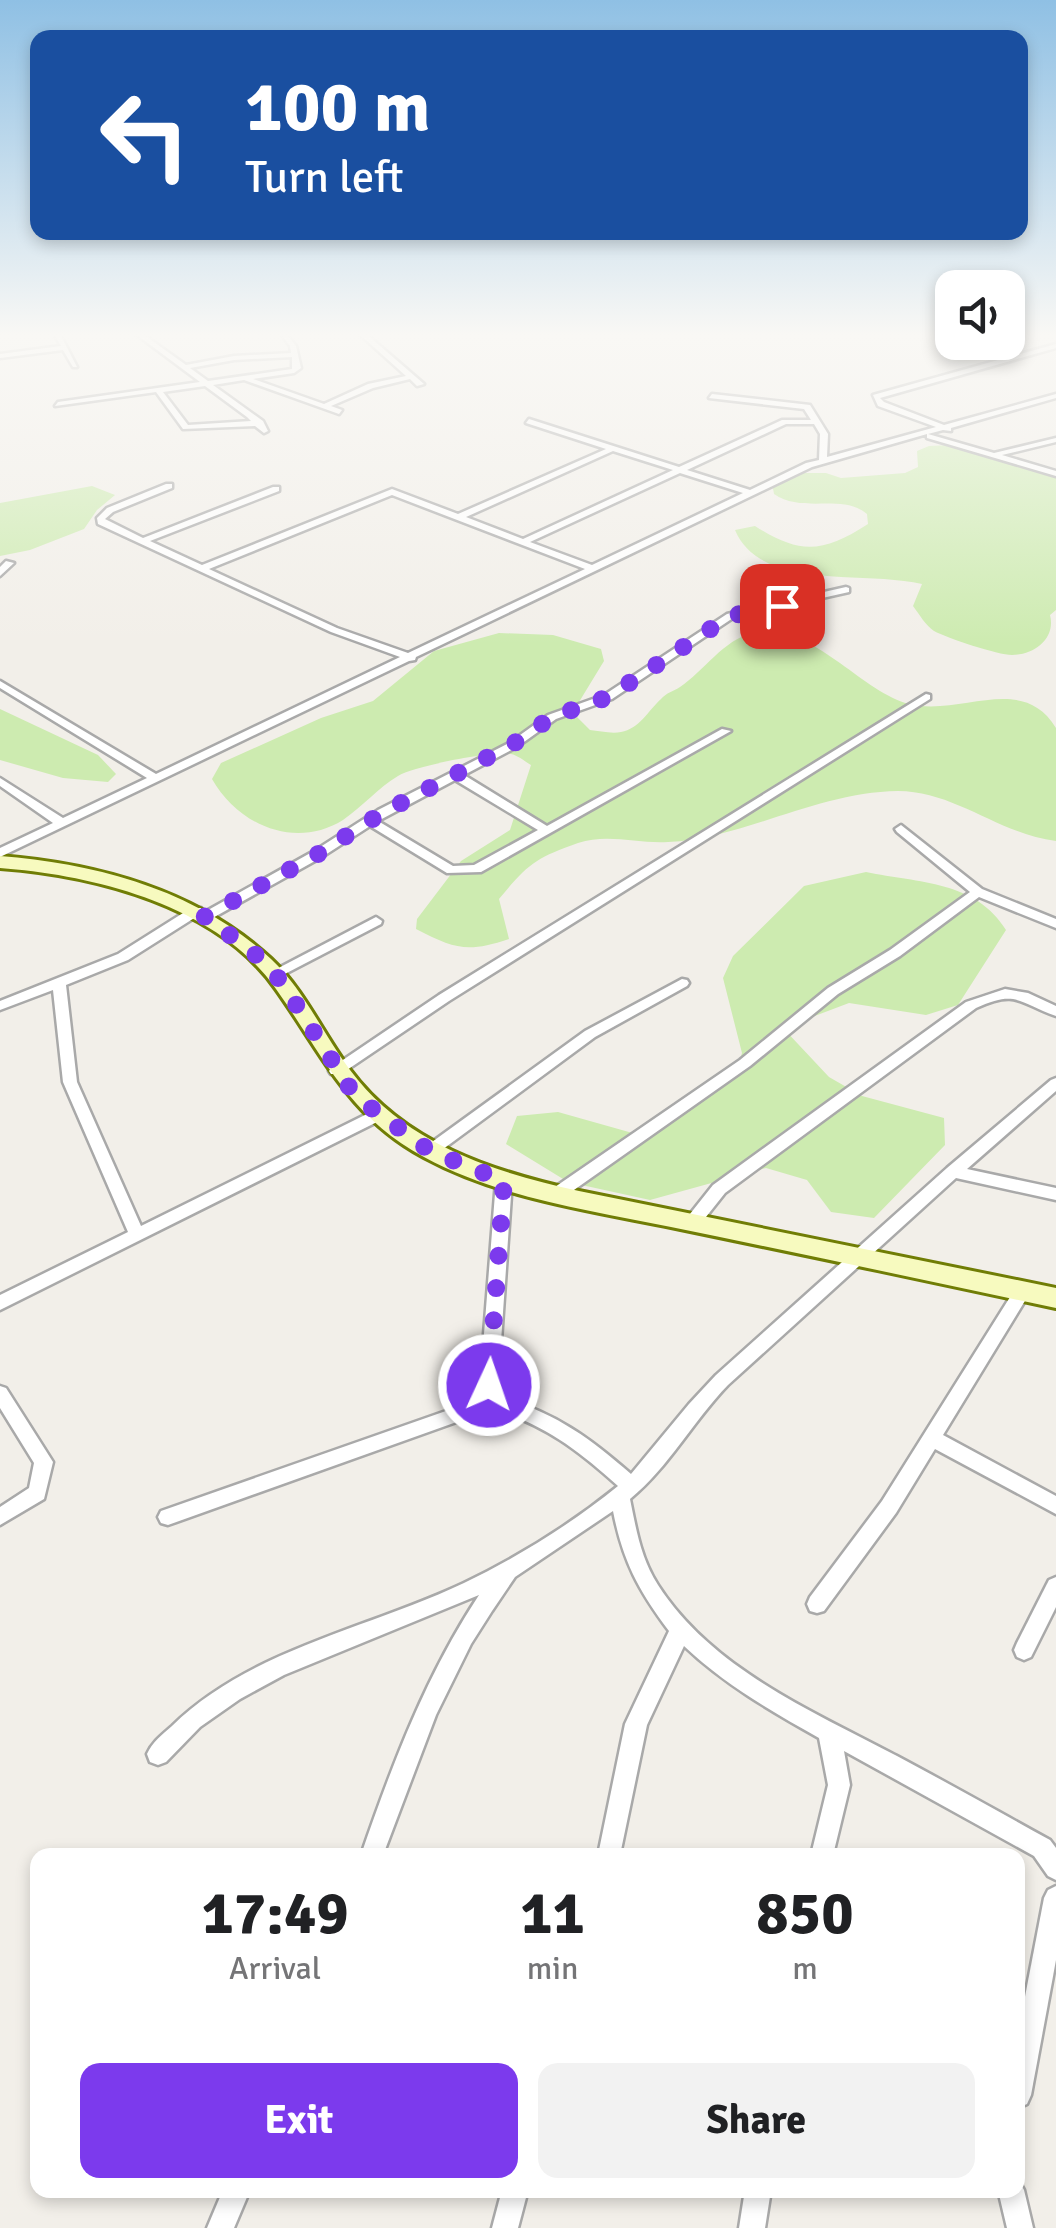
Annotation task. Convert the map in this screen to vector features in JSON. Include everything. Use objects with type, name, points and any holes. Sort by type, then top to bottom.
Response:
[{"type":"main road","points":[[0,862],[94,873],[200,914],[251,950],[274,974],[355,1096],[430,1151],[504,1181],[1056,1298]]},
{"type":"street","points":[[572,436],[750,493]]},
{"type":"street","points":[[523,542],[757,436]]},
{"type":"street","points":[[823,462],[824,436]]},
{"type":"street","points":[[0,854],[750,493],[823,462],[926,436],[1056,474]]},
{"type":"street","points":[[989,455],[1056,440]]},
{"type":"street","points":[[459,517],[611,449]]},
{"type":"street","points":[[169,486],[110,510],[100,518],[105,525],[334,630],[411,658]]},
{"type":"street","points":[[143,541],[276,490]]},
{"type":"street","points":[[202,569],[389,492],[594,569]]},
{"type":"street","points":[[0,574],[9,563]]},
{"type":"street","points":[[0,1006],[123,956],[318,854],[370,821],[513,744],[552,717],[608,697],[730,616],[846,590]]},
{"type":"street","points":[[0,684],[157,779]]},
{"type":"street","points":[[336,1071],[444,998],[926,698]]},
{"type":"street","points":[[370,821],[451,870],[476,869],[726,732]]},
{"type":"street","points":[[454,774],[548,831]]},
{"type":"street","points":[[0,782],[63,824]]},
{"type":"street","points":[[900,829],[978,892],[1056,924]]},
{"type":"street","points":[[558,1193],[745,1063],[834,991],[895,953],[978,892]]},
{"type":"street","points":[[274,974],[376,921]]},
{"type":"street","points":[[59,984],[70,1082],[137,1234]]},
{"type":"street","points":[[430,1151],[590,1034],[682,984]]},
{"type":"street","points":[[692,1223],[719,1189],[971,1005],[1006,991],[1028,996],[1056,1012]]},
{"type":"street","points":[[158,1754],[182,1726],[264,1676],[509,1570],[626,1491],[720,1382],[1056,1083]]},
{"type":"street","points":[[0,1303],[378,1115]]},
{"type":"street","points":[[952,1172],[1056,1194]]},
{"type":"street","points":[[493,1402],[490,1368],[504,1181]]},
{"type":"street","points":[[818,1604],[888,1507],[1023,1291]]},
{"type":"street","points":[[0,1393],[44,1462],[36,1492],[0,1517]]},
{"type":"street","points":[[168,1517],[493,1402],[528,1412],[570,1432],[626,1491],[623,1533],[640,1573],[680,1631],[715,1664],[774,1703],[1042,1848],[1056,1868]]},
{"type":"street","points":[[932,1438],[1056,1506]]},
{"type":"street","points":[[374,1848],[387,1810],[471,1620],[509,1570]]},
{"type":"street","points":[[1024,1650],[1056,1586]]},
{"type":"street","points":[[610,1848],[636,1724],[680,1631]]},
{"type":"street","points":[[824,1848],[839,1785],[828,1731]]},
{"type":"street","points":[[1025,2059],[1056,1898]]},
{"type":"street","points":[[220,2228],[233,2198]]},
{"type":"street","points":[[505,2228],[514,2198]]},
{"type":"street","points":[[752,2228],[757,2198]]},
{"type":"street","points":[[1013,2198],[1020,2228]]},
{"type":"green space","points":[[950,445],[1056,474],[1056,610],[1050,615],[1047,638],[1028,652],[996,652],[934,631],[913,606],[922,584],[791,571],[767,563],[748,550],[735,530],[755,526],[799,546],[838,541],[868,524],[867,514],[846,505],[785,500],[774,494],[772,483],[804,473],[841,478],[905,473],[918,467],[917,451]]},
{"type":"green space","points":[[92,486],[115,495],[97,510],[84,529],[30,550],[0,556],[0,503]]},
{"type":"green space","points":[[499,633],[553,635],[601,649],[604,661],[579,702],[577,717],[590,730],[601,732],[617,733],[633,727],[663,697],[689,681],[723,649],[753,633],[795,637],[872,686],[909,704],[949,705],[1008,699],[1026,702],[1042,711],[1056,728],[1056,841],[1016,831],[939,798],[898,791],[838,799],[696,839],[589,840],[551,853],[533,864],[499,899],[509,939],[461,947],[416,929],[417,919],[461,861],[510,830],[531,765],[513,755],[501,754],[420,768],[391,781],[343,820],[306,833],[269,828],[252,820],[223,795],[212,779],[221,763],[321,718],[373,701],[434,651]]},
{"type":"green space","points":[[0,709],[98,755],[116,774],[108,782],[63,778],[0,760]]},
{"type":"green space","points":[[866,872],[926,882],[962,893],[994,914],[1006,930],[958,1005],[926,1015],[849,1003],[783,1028],[829,1077],[862,1096],[944,1118],[945,1145],[874,1218],[831,1212],[807,1180],[766,1168],[650,1200],[568,1182],[506,1144],[517,1116],[558,1112],[636,1134],[694,1095],[734,1079],[742,1053],[723,978],[733,956],[804,886]]},
{"type":"route","points":[[489,1385],[504,1181],[430,1151],[355,1096],[281,981],[251,950],[204,917],[318,854],[382,813],[513,744],[552,717],[608,697],[730,616],[782,606]]}]
